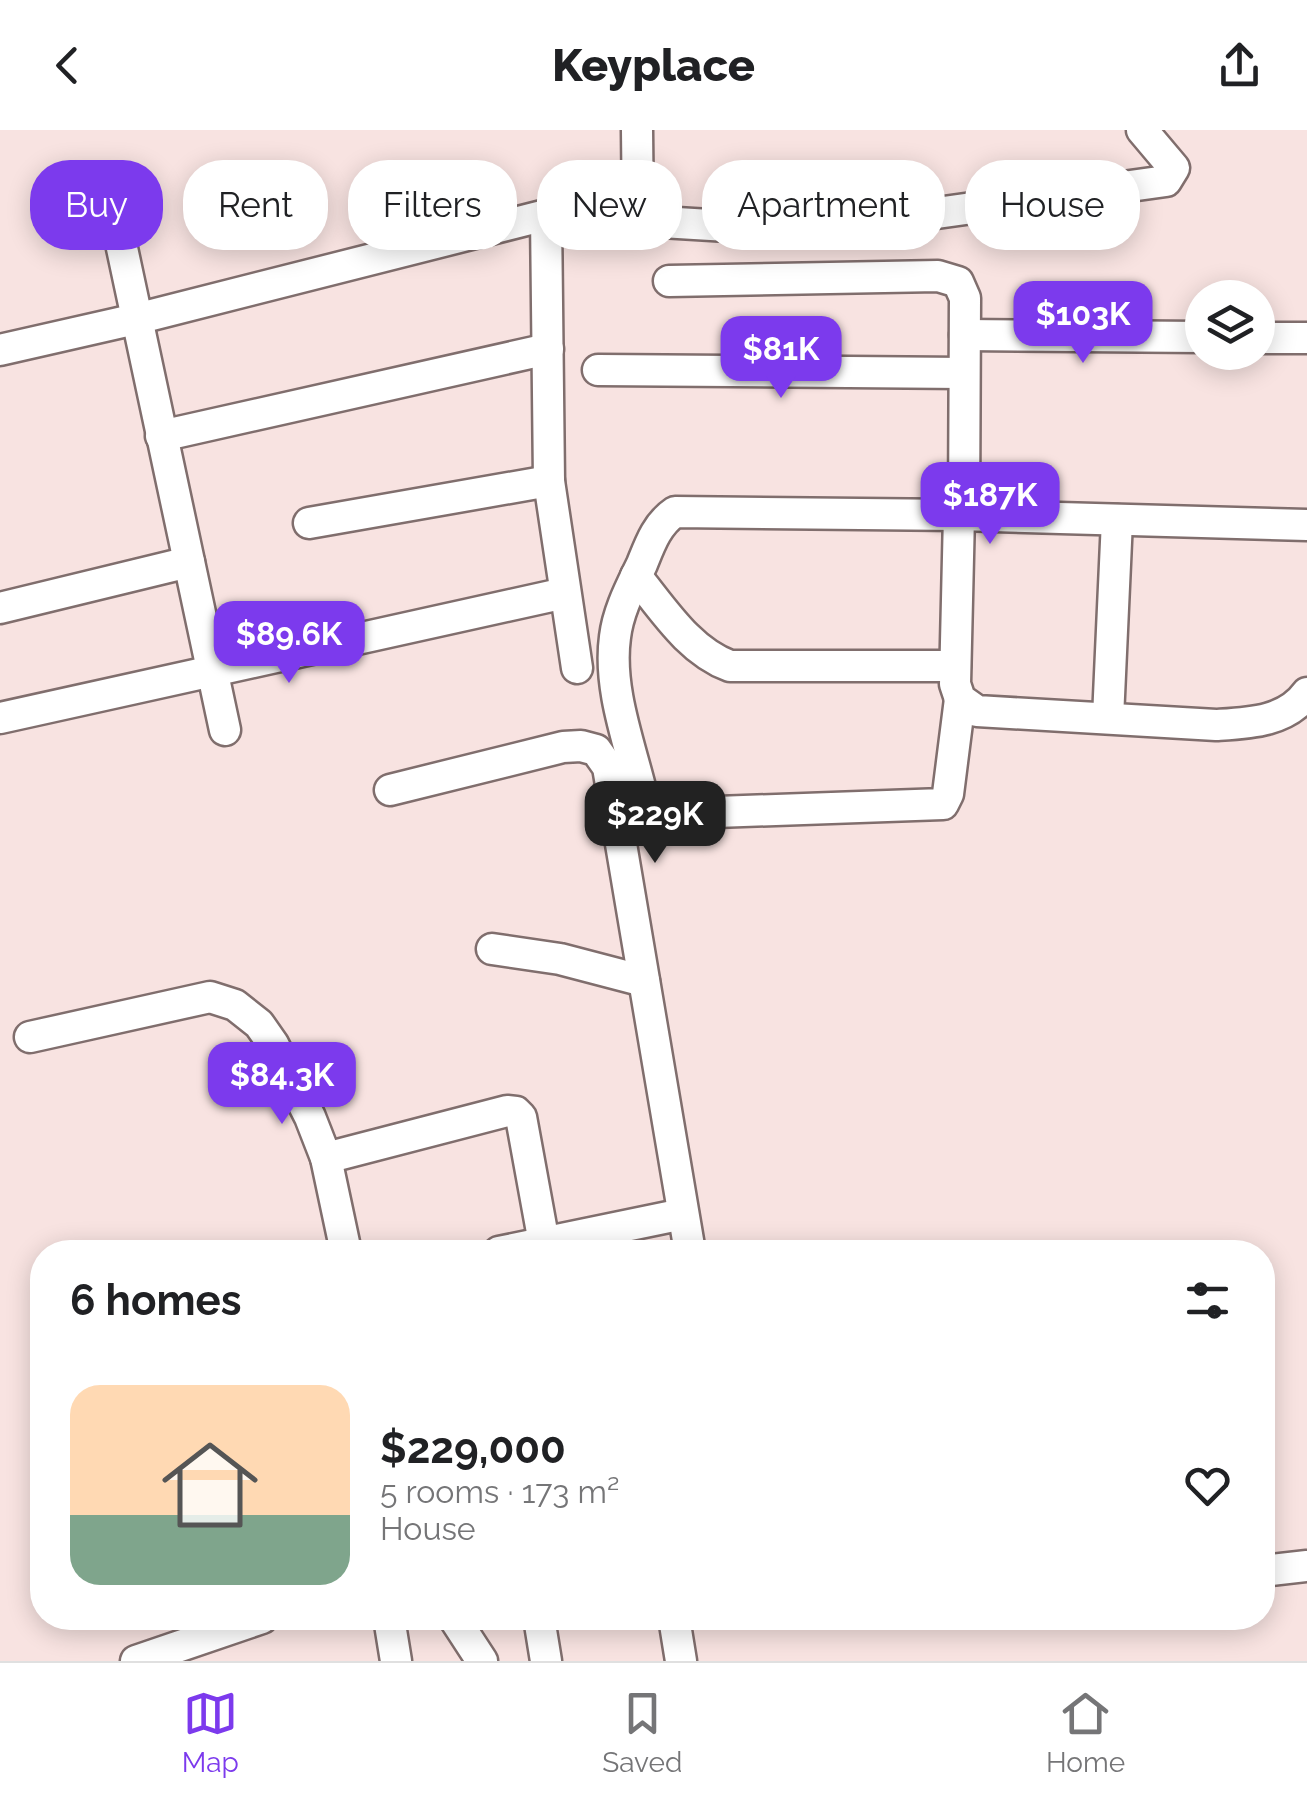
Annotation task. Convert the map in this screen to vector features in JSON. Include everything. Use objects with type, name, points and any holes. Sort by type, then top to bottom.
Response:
[{"type":"street","points":[[637,130],[637,160]]},
{"type":"street","points":[[682,224],[808,231],[1166,181],[1174,168],[1142,130]]},
{"type":"street","points":[[0,350],[136,320],[537,217]]},
{"type":"street","points":[[122,250],[225,730]]},
{"type":"street","points":[[547,250],[549,481],[577,668]]},
{"type":"street","points":[[669,280],[938,276],[958,282],[965,298],[962,516],[955,666],[960,699],[948,794],[943,804],[661,814],[648,806],[641,791],[613,673],[615,636],[623,604],[656,532],[675,512],[962,516],[1307,526]]},
{"type":"street","points":[[964,335],[1185,337]]},
{"type":"street","points":[[1275,338],[1307,338]]},
{"type":"street","points":[[162,436],[548,349]]},
{"type":"street","points":[[598,370],[964,373]]},
{"type":"street","points":[[310,523],[549,481]]},
{"type":"street","points":[[1108,718],[1117,520]]},
{"type":"street","points":[[0,608],[189,562]]},
{"type":"street","points":[[636,576],[692,643],[709,658],[730,666],[955,666]]},
{"type":"street","points":[[0,718],[565,593]]},
{"type":"street","points":[[960,699],[977,711],[1253,723],[1288,712],[1307,693]]},
{"type":"street","points":[[390,790],[581,746],[596,750],[608,767],[688,1240]]},
{"type":"street","points":[[492,949],[644,980]]},
{"type":"street","points":[[30,1037],[210,997],[235,1006],[259,1024],[273,1044],[310,1117],[326,1158],[343,1240]]},
{"type":"street","points":[[326,1158],[516,1112],[543,1240]]},
{"type":"street","points":[[558,1240],[684,1214]]},
{"type":"street","points":[[1275,1570],[1307,1566]]},
{"type":"street","points":[[136,1661],[227,1630]]},
{"type":"street","points":[[391,1630],[396,1661]]},
{"type":"street","points":[[462,1630],[482,1661]]},
{"type":"street","points":[[540,1630],[546,1661]]},
{"type":"street","points":[[676,1630],[681,1661]]}]
